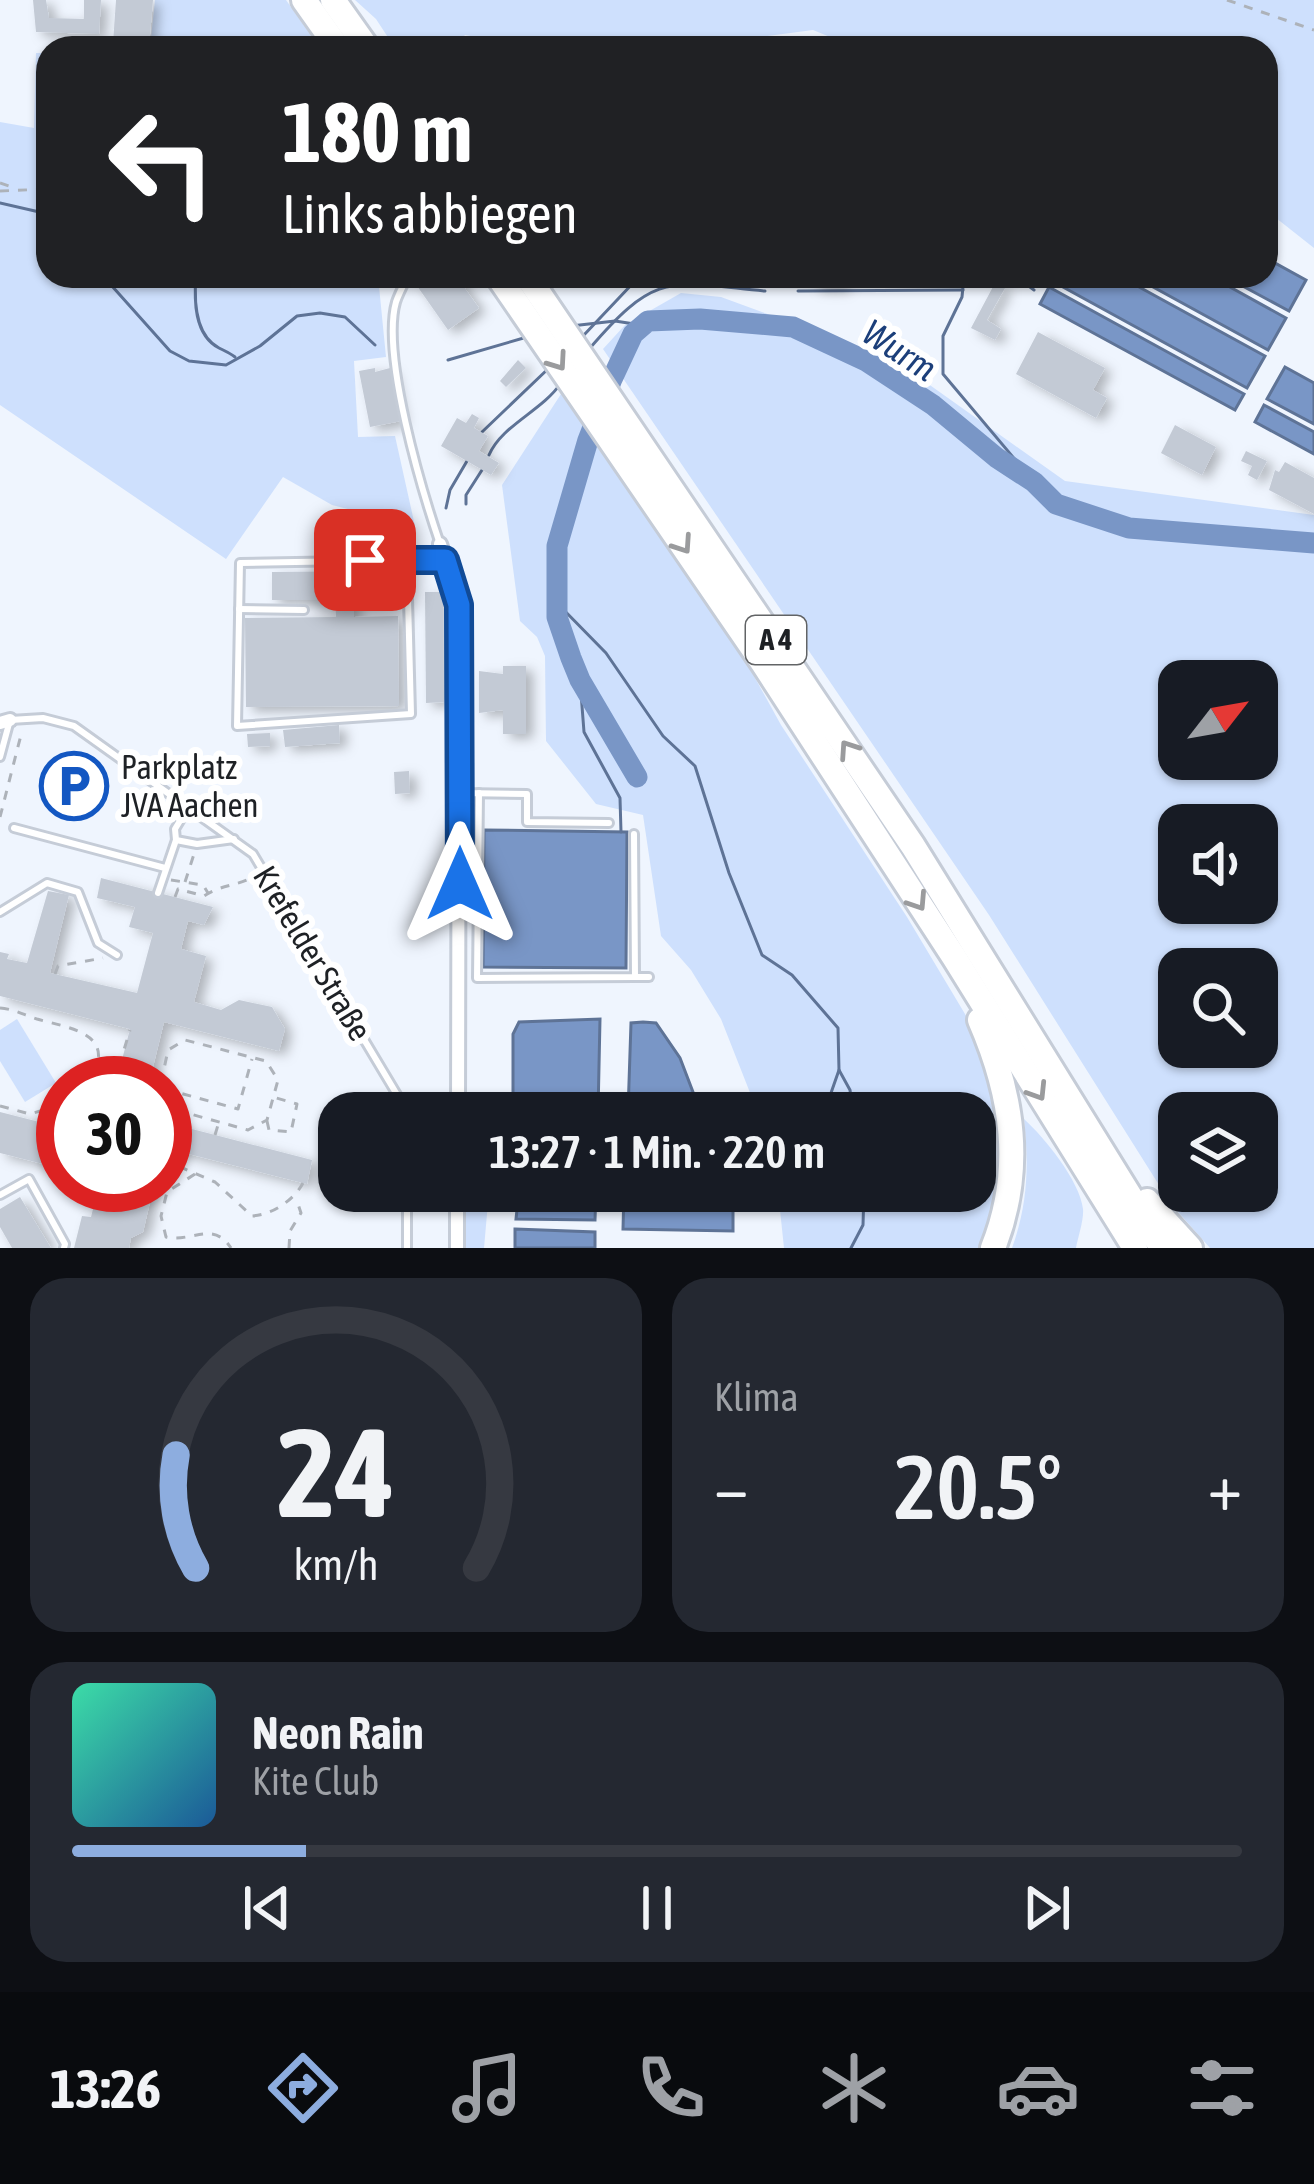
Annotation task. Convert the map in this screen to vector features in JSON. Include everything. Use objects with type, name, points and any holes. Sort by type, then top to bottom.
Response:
[{"type":"highway","points":[[304,0],[330,36]]},
{"type":"highway","points":[[333,0],[358,36]]},
{"type":"highway","name":"A 4","points":[[507,288],[628,441],[914,846],[1162,1248]]},
{"type":"highway","name":"A 4","points":[[534,288],[1135,1248]]},
{"type":"highway","points":[[954,957],[998,1065],[1011,1120],[1011,1184],[993,1248]]},
{"type":"highway","points":[[1101,1146],[1190,1248]]},
{"type":"street","points":[[440,544],[459,605],[458,1092]]},
{"type":"street","points":[[458,1212],[458,1248]]},
{"type":"lane","points":[[402,288],[395,305],[394,348],[420,486],[440,544]]},
{"type":"lane","points":[[406,560],[411,715],[237,726],[240,563],[406,560],[445,560]]},
{"type":"lane","points":[[239,609],[304,610]]},
{"type":"lane","name":"Krefelder Straße","points":[[0,757],[5,722],[25,717],[74,726],[235,839],[265,870],[396,1092]]},
{"type":"lane","points":[[461,793],[527,794],[527,822],[609,823]]},
{"type":"lane","points":[[479,793],[477,978],[650,976]]},
{"type":"lane","points":[[158,893],[175,830],[189,806]]},
{"type":"lane","points":[[14,828],[165,868]]},
{"type":"lane","points":[[634,834],[635,977]]},
{"type":"lane","points":[[176,840],[197,844],[235,839]]},
{"type":"lane","points":[[0,913],[47,884],[78,892],[98,944],[117,955]]},
{"type":"lane","points":[[0,1196],[29,1179],[64,1248]]},
{"type":"lane","points":[[406,1248],[407,1212]]},
{"type":"path","points":[[1226,0],[1314,30]]},
{"type":"path","points":[[0,183],[21,189]]},
{"type":"path","points":[[0,191],[36,189]]},
{"type":"path","points":[[0,817],[25,717]]},
{"type":"path","points":[[176,897],[197,844]]},
{"type":"path","points":[[178,889],[204,896],[265,870]]},
{"type":"path","points":[[55,974],[58,966],[117,955]]},
{"type":"path","points":[[0,1008],[75,1027],[94,1044],[97,1056]]},
{"type":"path","points":[[122,1056],[130,1030]]},
{"type":"path","points":[[167,1056],[168,1050],[185,1040],[266,1060],[278,1080],[273,1097],[267,1120],[269,1130],[292,1132],[297,1104],[273,1097]]},
{"type":"path","points":[[192,1095],[238,1108],[251,1044]]},
{"type":"path","points":[[0,1106],[36,1112]]},
{"type":"path","points":[[192,1115],[248,1130],[267,1120]]},
{"type":"path","points":[[215,1135],[219,1123]]},
{"type":"path","points":[[192,1172],[228,1192],[252,1216],[263,1215],[296,1196],[303,1183]]},
{"type":"path","points":[[196,1174],[167,1192],[161,1216],[166,1237],[179,1240],[205,1232],[226,1240],[231,1248]]},
{"type":"path","points":[[290,1248],[290,1231],[301,1213],[296,1196]]},
{"type":"shaded area","points":[[155,0],[286,0],[312,36],[151,36]]},
{"type":"shaded area","points":[[355,0],[1314,0],[1314,248],[1278,220],[1278,36],[828,36],[813,30],[767,36],[387,36]]},
{"type":"shaded area","points":[[36,53],[36,288],[379,288],[386,357],[354,361],[358,437],[395,436],[415,526],[332,505],[283,477],[226,559],[0,405],[0,122],[34,128]]},
{"type":"shaded area","points":[[681,293],[721,297],[896,361],[1065,481],[1314,515],[1314,1248],[1210,1248],[1178,1212],[1278,1212],[1278,1092],[1158,1092],[1158,1183],[989,915],[603,349],[625,325]]},
{"type":"shaded area","points":[[561,394],[744,658],[781,725],[907,917],[968,1019],[993,1092],[750,1092],[721,1019],[691,970],[661,936],[643,815],[596,804],[546,741],[545,656],[537,637],[520,621],[502,485]]},
{"type":"shaded area","points":[[17,1019],[40,1056],[36,1095],[25,1102],[0,1061],[0,1030]]},
{"type":"shaded area","points":[[996,1099],[999,1108],[996,1199]]},
{"type":"shaded area","points":[[1024,1119],[1060,1160],[1080,1198],[1083,1213],[1076,1248],[1012,1248],[1026,1184]]},
{"type":"shaded area","points":[[465,1212],[487,1212],[484,1248],[465,1248]]},
{"type":"shaded area","points":[[780,1212],[991,1212],[979,1248],[784,1248]]},
{"type":"water","points":[[1278,265],[1306,280],[1289,311],[1246,288],[1278,288]]},
{"type":"water","points":[[1051,288],[1244,394],[1235,410],[1040,304]]},
{"type":"water","points":[[1065,288],[1141,288],[1265,356],[1247,388]]},
{"type":"water","points":[[1155,288],[1232,288],[1286,318],[1268,350]]},
{"type":"water","points":[[1285,367],[1314,383],[1314,424],[1267,399]]},
{"type":"water","points":[[1264,405],[1314,432],[1314,454],[1255,422]]},
{"type":"water","points":[[484,830],[627,832],[626,968],[483,967]]},
{"type":"water","points":[[600,1019],[598,1092],[513,1092],[513,1034],[519,1022]]},
{"type":"water","points":[[631,1023],[656,1023],[680,1058],[693,1092],[629,1092]]},
{"type":"water","points":[[517,1212],[595,1212],[595,1220],[516,1219]]},
{"type":"water","points":[[623,1212],[733,1212],[733,1231],[623,1229]]},
{"type":"water","points":[[515,1229],[595,1232],[595,1248],[515,1248]]},
{"type":"building","points":[[33,0],[46,0],[49,18],[84,19],[84,0],[101,0],[99,34],[36,32]]},
{"type":"building","points":[[116,0],[153,0],[150,36],[113,36]]},
{"type":"building","points":[[419,288],[465,288],[479,308],[448,330]]},
{"type":"building","points":[[992,288],[1005,288],[987,320],[1001,329],[995,340],[971,328]]},
{"type":"building","points":[[1038,332],[1105,368],[1093,390],[1107,398],[1096,418],[1016,374]]},
{"type":"building","points":[[518,360],[526,368],[506,387],[500,381]]},
{"type":"building","points":[[375,368],[375,372],[390,368],[401,421],[370,427],[359,371]]},
{"type":"building","points":[[472,414],[479,418],[474,428],[488,436],[479,451],[499,463],[491,475],[441,446],[457,418],[466,423]]},
{"type":"building","points":[[1175,425],[1216,447],[1202,475],[1161,453]]},
{"type":"building","points":[[1246,451],[1267,461],[1257,480],[1248,475],[1252,466],[1241,461]]},
{"type":"building","points":[[1285,462],[1314,478],[1314,514],[1269,490],[1275,470],[1279,472]]},
{"type":"building","points":[[372,571],[372,599],[354,599],[354,617],[398,616],[399,706],[246,707],[245,618],[336,617],[335,600],[272,600],[272,572]]},
{"type":"building","points":[[425,592],[443,592],[444,702],[426,703]]},
{"type":"building","points":[[503,666],[526,666],[526,734],[503,734],[503,710],[479,713],[479,671],[503,674]]},
{"type":"building","points":[[339,725],[340,743],[285,747],[283,730]]},
{"type":"building","points":[[270,733],[270,746],[248,747],[247,734]]},
{"type":"building","points":[[409,771],[410,793],[395,794],[394,772]]},
{"type":"building","points":[[101,878],[213,907],[204,925],[188,921],[181,949],[206,956],[194,1002],[221,1010],[239,1000],[272,1007],[285,1029],[279,1051],[164,1022],[156,1056],[123,1056],[130,1029],[0,996],[0,952],[9,954],[7,959],[27,963],[48,891],[69,895],[50,973],[137,993],[153,933],[129,927],[135,907],[97,898]]},
{"type":"building","points":[[0,1112],[36,1121],[36,1162],[0,1153]]},
{"type":"building","points":[[192,1129],[312,1160],[307,1184],[192,1155]]},
{"type":"building","points":[[20,1197],[51,1248],[12,1248],[0,1227],[0,1209]]},
{"type":"building","points":[[92,1212],[148,1212],[143,1232],[131,1238],[129,1248],[74,1248],[82,1216],[91,1217]]},
{"type":"waterway","points":[[0,203],[36,211]]},
{"type":"waterway","points":[[114,288],[170,351],[189,361],[226,365],[260,346],[297,316],[320,313],[345,317],[375,345]]},
{"type":"waterway","points":[[196,288],[205,335],[235,357]]},
{"type":"waterway","points":[[583,336],[628,288]]},
{"type":"waterway","points":[[590,348],[632,305],[664,288]]},
{"type":"waterway","points":[[736,288],[765,291]]},
{"type":"waterway","points":[[963,288],[943,336],[943,374],[1034,482]]},
{"type":"waterway","points":[[798,291],[963,290]]},
{"type":"waterway","name":"Wurm","points":[[637,777],[571,658],[557,617],[557,546],[588,440],[612,379],[633,334],[648,321],[700,319],[793,327],[866,361],[933,405],[1056,504],[1129,528],[1314,543]]},
{"type":"waterway","points":[[571,326],[615,321],[641,325]]},
{"type":"waterway","points":[[448,360],[527,337]]},
{"type":"waterway","points":[[482,432],[550,367]]},
{"type":"waterway","points":[[489,455],[503,435],[561,383]]},
{"type":"waterway","points":[[446,508],[450,490],[467,461]]},
{"type":"waterway","points":[[466,504],[466,495],[482,470]]},
{"type":"waterway","name":"Wurm","points":[[556,602],[606,653],[663,736],[695,766],[729,873],[762,955],[792,975],[838,1028],[839,1070],[850,1092]]},
{"type":"waterway","points":[[580,680],[584,732],[620,798],[621,832]]},
{"type":"waterway","name":"Wurm","points":[[831,1092],[839,1070]]},
{"type":"waterway","name":"Wurm","points":[[851,1248],[863,1225],[863,1212]]},
{"type":"place","name":"Parkplatz JVA Aachen","points":[[74,786]]},
{"type":"route","points":[[365,560],[445,560],[459,605],[460,884]]}]
